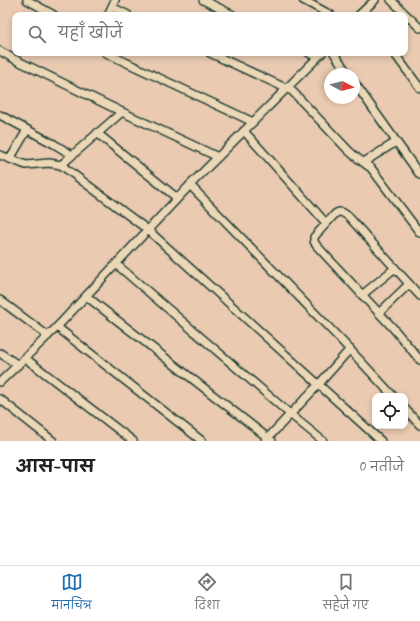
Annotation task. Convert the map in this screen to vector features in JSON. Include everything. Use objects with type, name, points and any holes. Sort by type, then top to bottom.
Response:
[{"type":"street","points":[[27,0],[49,12]]},
{"type":"street","points":[[110,12],[115,0]]},
{"type":"street","points":[[203,0],[227,12]]},
{"type":"street","points":[[303,0],[326,12]]},
{"type":"street","points":[[365,12],[375,0]]},
{"type":"street","points":[[391,0],[403,12]]},
{"type":"street","points":[[112,7],[122,12]]},
{"type":"street","points":[[408,16],[420,28]]},
{"type":"street","points":[[0,51],[122,112],[218,157]]},
{"type":"street","points":[[112,56],[253,122]]},
{"type":"street","points":[[216,56],[296,94],[355,157],[371,168],[420,233]]},
{"type":"street","points":[[0,382],[57,327],[177,198],[319,56]]},
{"type":"street","points":[[336,56],[344,68]]},
{"type":"street","points":[[396,56],[420,88]]},
{"type":"street","points":[[360,91],[420,175]]},
{"type":"street","points":[[61,165],[122,112]]},
{"type":"street","points":[[0,115],[72,155]]},
{"type":"street","points":[[10,159],[28,130]]},
{"type":"street","points":[[244,131],[326,223]]},
{"type":"street","points":[[97,133],[177,198]]},
{"type":"street","points":[[364,162],[396,142]]},
{"type":"street","points":[[0,155],[26,165],[49,163],[61,165],[148,230],[381,441]]},
{"type":"street","points":[[190,185],[350,349],[390,393]]},
{"type":"street","points":[[420,296],[348,216],[341,212],[338,212],[326,223],[314,237],[316,245],[420,360]]},
{"type":"street","points":[[116,264],[323,441]]},
{"type":"street","points":[[362,295],[395,268]]},
{"type":"street","points":[[379,313],[409,284]]},
{"type":"street","points":[[86,296],[268,440],[350,349]]},
{"type":"street","points":[[0,300],[48,336]]},
{"type":"street","points":[[57,327],[202,441]]},
{"type":"street","points":[[0,353],[18,365]]},
{"type":"street","points":[[25,358],[133,441]]},
{"type":"street","points":[[0,399],[53,441]]},
{"type":"street","points":[[408,412],[420,425]]}]
